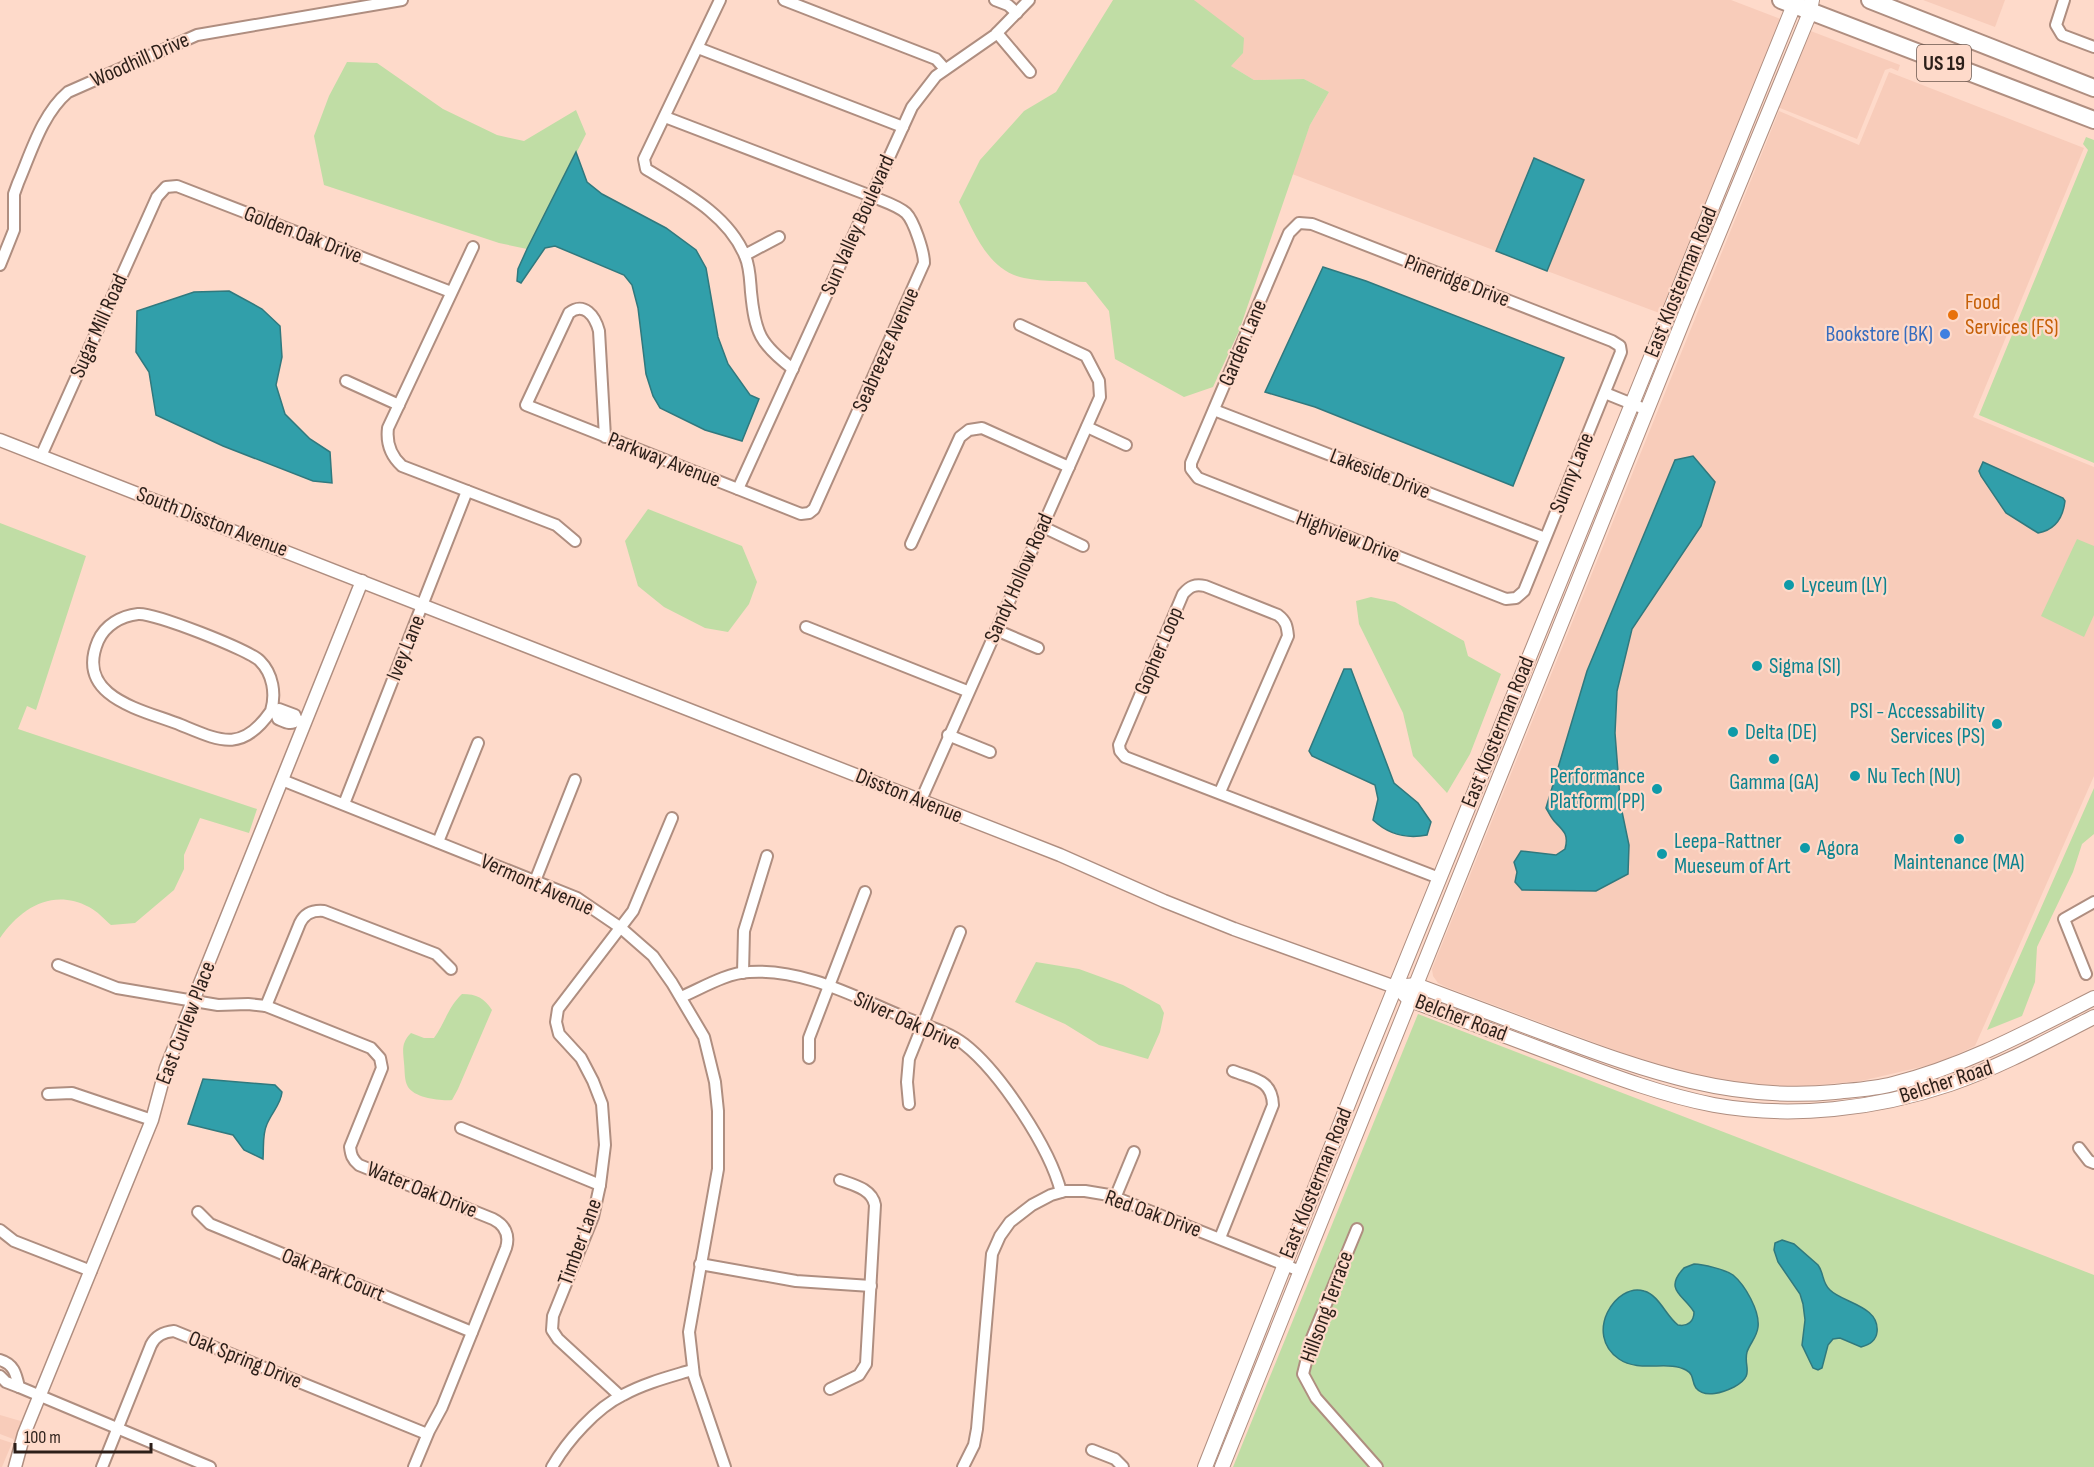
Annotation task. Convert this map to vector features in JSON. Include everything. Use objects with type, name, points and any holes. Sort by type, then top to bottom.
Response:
[{"type":"highway","name":"US 19","points":[[1870,0],[2094,88]]},
{"type":"highway","name":"US 19","points":[[1799,3],[2094,120]]},
{"type":"main road","name":"East Klosterman Road","points":[[1205,1467],[1395,987],[1631,404],[1799,3]]},
{"type":"main road","name":"East Klosterman Road","points":[[1222,1467],[1647,411],[1799,3]]},
{"type":"main road","name":"Belcher Road","points":[[1395,987],[1416,985],[1639,1068],[1707,1086],[1778,1094],[1823,1093],[1894,1084],[1966,1060],[2094,998]]},
{"type":"main road","name":"Belcher Road","points":[[1395,987],[1410,1000],[1654,1091],[1716,1105],[1791,1110],[1825,1110],[1919,1094],[1984,1072],[2094,1017]]},
{"type":"street","name":"Woodhill Drive","points":[[0,265],[14,230],[14,194],[18,183],[49,114],[56,102],[68,92],[197,35],[402,0]]},
{"type":"street","points":[[720,0],[644,159],[646,170],[687,195],[721,221],[745,255],[755,324],[766,346],[793,369]]},
{"type":"street","points":[[784,0],[936,59],[945,69]]},
{"type":"street","points":[[995,0],[1008,5],[1017,13]]},
{"type":"street","name":"Sun Valley Boulevard","points":[[738,489],[871,196],[921,93],[945,69],[997,33],[1029,0]]},
{"type":"street","points":[[2064,0],[2056,25],[2062,34],[2094,47]]},
{"type":"street","points":[[997,33],[1030,72]]},
{"type":"street","points":[[698,48],[903,127]]},
{"type":"street","name":"Seabreeze Avenue","points":[[664,117],[871,196],[902,211],[909,217],[924,256],[922,269],[814,509],[809,513],[801,514]]},
{"type":"street","name":"Golden Oak Drive","points":[[157,197],[166,188],[177,186],[451,292]]},
{"type":"street","name":"Sugar Mill Road","points":[[41,456],[157,197]]},
{"type":"street","name":"Pineridge Drive","points":[[1299,223],[1312,224],[1615,342]]},
{"type":"street","name":"Garden Lane","points":[[1191,466],[1289,233],[1299,223]]},
{"type":"street","points":[[745,255],[779,237]]},
{"type":"street","points":[[473,247],[388,428],[388,444],[393,456],[402,466],[556,525],[575,541]]},
{"type":"street","name":"Parkway Avenue","points":[[605,437],[599,330],[595,320],[588,312],[575,308],[569,313],[526,405],[605,437],[801,514]]},
{"type":"street","name":"Sandy Hollow Road","points":[[921,800],[967,691],[1100,398],[1097,376],[1086,356],[1020,325]]},
{"type":"street","name":"Sunny Lane","points":[[1512,599],[1524,591],[1605,393],[1621,352],[1620,346],[1615,342]]},
{"type":"street","points":[[346,381],[399,405]]},
{"type":"street","points":[[1605,393],[1647,411]]},
{"type":"street","name":"Lakeside Drive","points":[[1214,410],[1545,538]]},
{"type":"street","points":[[1087,427],[1126,445]]},
{"type":"street","points":[[911,544],[960,437],[969,430],[982,428],[1070,467]]},
{"type":"street","name":"South Disston Avenue","points":[[0,440],[423,605]]},
{"type":"street","name":"Highview Drive","points":[[1191,466],[1192,473],[1198,478],[1506,599],[1512,599]]},
{"type":"street","name":"Ivey Lane","points":[[344,804],[467,491]]},
{"type":"street","points":[[1043,527],[1083,546]]},
{"type":"street","name":"East Curlew Place","points":[[15,1467],[21,1444],[152,1120],[164,1073],[282,780],[301,721],[363,581]]},
{"type":"street","name":"Gopher Loop","points":[[1220,792],[1288,636],[1287,626],[1278,615],[1197,584],[1183,594],[1119,745],[1120,751],[1125,757],[1439,878]]},
{"type":"street","name":"Disston Avenue","points":[[423,605],[1060,855],[1224,925],[1395,987]]},
{"type":"street","points":[[273,712],[274,694],[268,672],[261,661],[241,648],[146,614],[130,616],[117,621],[109,627],[98,643],[93,662],[97,678],[108,694],[124,704],[220,740],[237,739],[249,734],[279,709],[295,715],[301,721]]},
{"type":"street","points":[[806,627],[967,691]]},
{"type":"street","points":[[996,630],[1038,648]]},
{"type":"street","points":[[948,735],[990,752]]},
{"type":"street","points":[[438,842],[478,743]]},
{"type":"street","name":"Vermont Avenue","points":[[282,780],[535,880],[583,902],[621,928],[657,961],[681,997],[704,1037],[715,1082],[718,1111],[718,1169],[689,1326],[692,1370],[725,1467]]},
{"type":"street","points":[[535,880],[575,780]]},
{"type":"street","name":"Timber Lane","points":[[620,1396],[558,1339],[552,1326],[553,1316],[592,1217],[600,1185],[605,1145],[602,1104],[588,1069],[578,1054],[559,1034],[556,1022],[560,1004],[621,928],[639,901],[672,818]]},
{"type":"street","points":[[743,973],[744,931],[767,856]]},
{"type":"street","points":[[809,1058],[809,1038],[865,891]]},
{"type":"street","points":[[2086,974],[2064,919],[2094,902]]},
{"type":"street","points":[[266,1006],[300,923],[305,915],[313,911],[324,911],[436,954],[451,969]]},
{"type":"street","points":[[909,1104],[907,1066],[960,932]]},
{"type":"street","name":"Water Oak Drive","points":[[58,965],[117,988],[218,1005],[266,1006],[371,1048],[380,1058],[381,1072],[350,1147],[353,1160],[359,1165],[493,1219],[506,1231],[506,1248],[472,1332]]},
{"type":"street","name":"Silver Oak Drive","points":[[681,997],[743,973],[762,972],[784,975],[828,986],[958,1040],[992,1073],[1040,1142],[1061,1192]]},
{"type":"street","points":[[1220,1238],[1273,1105],[1272,1094],[1265,1083],[1233,1071]]},
{"type":"street","points":[[48,1094],[72,1093],[152,1120]]},
{"type":"street","points":[[460,1128],[600,1185]]},
{"type":"street","points":[[2079,1148],[2089,1161],[2094,1163]]},
{"type":"street","points":[[1115,1198],[1134,1152]]},
{"type":"street","points":[[830,1389],[859,1375],[866,1364],[871,1286],[874,1198],[863,1189],[840,1180]]},
{"type":"street","name":"Red Oak Drive","points":[[963,1467],[974,1445],[977,1430],[991,1259],[1006,1226],[1032,1205],[1061,1192],[1091,1191],[1220,1238],[1300,1271]]},
{"type":"street","name":"Oak Park Court","points":[[198,1212],[210,1224],[472,1332]]},
{"type":"street","name":"Hillsong Terrace","points":[[1357,1229],[1312,1338],[1303,1374],[1316,1398],[1377,1467]]},
{"type":"street","points":[[0,1230],[14,1241],[91,1271]]},
{"type":"street","points":[[700,1264],[796,1281],[871,1286]]},
{"type":"street","name":"Oak Spring Drive","points":[[102,1467],[154,1339],[165,1332],[174,1331],[427,1434]]},
{"type":"street","points":[[414,1467],[427,1434],[442,1407],[472,1332]]},
{"type":"street","points":[[0,1360],[8,1362],[14,1369],[19,1387]]},
{"type":"street","points":[[552,1467],[577,1433],[620,1396],[646,1384],[692,1370]]},
{"type":"street","points":[[0,1376],[6,1382],[210,1467]]},
{"type":"street","points":[[1092,1450],[1114,1459],[1123,1467]]},
{"type":"shaded area","points":[[1194,0],[1731,0],[1783,20],[1662,314],[1547,271],[1584,180],[1534,159],[1496,251],[1292,174],[1310,125],[1329,92],[1304,79],[1254,80],[1231,66]]},
{"type":"shaded area","points":[[1923,0],[2005,0],[1995,27]]},
{"type":"shaded area","points":[[1808,30],[1900,65],[1898,71],[1891,68],[1885,70],[1857,139],[1780,108],[1777,109]]},
{"type":"shaded area","points":[[1889,72],[2084,148],[1973,417],[2094,467],[2094,776],[1975,1046],[1938,1063],[1861,1081],[1796,1087],[1742,1083],[1687,1074],[1633,1057],[1446,987],[1438,983],[1433,976],[1432,969],[1779,111],[1859,145]]},
{"type":"shaded area","points":[[0,1415],[24,1422],[15,1444],[13,1439],[0,1434]]},
{"type":"shaded area","points":[[0,1439],[12,1443],[2,1467],[0,1467]]},
{"type":"green space","points":[[1113,0],[1194,0],[1244,38],[1243,53],[1231,66],[1254,80],[1304,79],[1329,92],[1310,125],[1239,331],[1213,387],[1184,397],[1115,359],[1109,311],[1086,282],[1047,281],[1011,274],[992,259],[984,249],[959,202],[980,160],[1024,111],[1056,92]]},
{"type":"green space","points":[[347,62],[377,63],[443,109],[497,135],[524,141],[576,110],[586,134],[527,249],[499,243],[324,185],[314,136],[329,96]]},
{"type":"green space","points":[[2086,137],[2094,140],[2094,463],[1979,415],[2088,150],[2083,144]]},
{"type":"green space","points":[[648,509],[742,546],[757,582],[749,604],[728,632],[705,628],[664,607],[638,586],[625,541]]},
{"type":"green space","points":[[0,523],[86,556],[36,710],[27,706],[18,729],[257,809],[249,833],[200,818],[184,855],[184,869],[174,890],[135,923],[111,925],[89,907],[62,900],[50,901],[28,910],[8,927],[0,938]]},
{"type":"green space","points":[[2077,539],[2094,546],[2094,615],[2084,637],[2041,616]]},
{"type":"green space","points":[[1371,597],[1395,602],[1464,641],[1468,656],[1501,674],[1470,754],[1447,793],[1413,756],[1403,713],[1359,624],[1356,601]]},
{"type":"green space","points":[[2094,788],[2094,834],[2082,844],[2073,872],[2037,947],[2035,982],[2022,1016],[1987,1030]]},
{"type":"green space","points":[[1036,962],[1079,969],[1123,985],[1160,1005],[1164,1013],[1160,1032],[1148,1059],[1099,1045],[1065,1024],[1015,1002]]},
{"type":"green space","points":[[462,994],[480,997],[492,1010],[458,1089],[452,1100],[435,1099],[416,1094],[411,1091],[406,1081],[404,1043],[411,1033],[424,1038],[434,1038],[453,1004]]},
{"type":"green space","points":[[1418,1014],[2094,1275],[2094,1467],[1233,1467]]},
{"type":"water","points":[[576,152],[587,182],[602,194],[666,228],[696,250],[706,268],[718,337],[728,364],[750,395],[759,399],[742,441],[705,430],[660,408],[653,396],[646,374],[638,308],[632,285],[624,275],[555,246],[545,248],[521,283],[517,281],[518,269],[527,249]]},
{"type":"water","points":[[1534,158],[1584,180],[1547,271],[1496,251]]},
{"type":"water","points":[[1323,267],[1366,281],[1564,358],[1513,486],[1315,407],[1265,392]]},
{"type":"water","points":[[229,291],[262,309],[280,326],[282,357],[276,385],[285,414],[310,439],[330,452],[332,483],[313,481],[223,446],[156,415],[149,372],[136,352],[137,311],[194,292]]},
{"type":"water","points":[[1693,456],[1715,482],[1701,526],[1632,629],[1617,691],[1615,733],[1618,772],[1616,778],[1619,784],[1620,802],[1629,845],[1628,874],[1596,891],[1522,890],[1515,882],[1517,872],[1514,862],[1521,851],[1556,855],[1565,849],[1565,834],[1546,808],[1587,671],[1675,460]]},
{"type":"water","points":[[1983,462],[2063,498],[2064,507],[2057,522],[2049,529],[2038,533],[2006,513],[1981,476],[1979,471]]},
{"type":"water","points":[[1344,669],[1351,669],[1394,783],[1418,803],[1431,822],[1427,835],[1398,834],[1379,825],[1373,820],[1378,799],[1375,785],[1312,756],[1309,751]]},
{"type":"water","points":[[203,1079],[275,1085],[282,1092],[265,1128],[263,1159],[244,1150],[233,1135],[188,1124]]},
{"type":"water","points":[[1782,1240],[1794,1244],[1818,1265],[1830,1290],[1860,1306],[1873,1316],[1877,1332],[1872,1342],[1861,1347],[1840,1338],[1833,1339],[1828,1345],[1822,1368],[1818,1370],[1813,1368],[1802,1345],[1805,1320],[1800,1294],[1778,1262],[1774,1250],[1775,1243]]},
{"type":"water","points":[[1694,1264],[1733,1275],[1751,1299],[1758,1321],[1756,1334],[1747,1352],[1745,1379],[1725,1391],[1709,1394],[1696,1388],[1691,1374],[1679,1367],[1636,1365],[1619,1359],[1609,1349],[1604,1337],[1607,1312],[1623,1294],[1633,1290],[1649,1293],[1678,1325],[1690,1323],[1694,1312],[1677,1292],[1675,1282],[1684,1268]]},
{"type":"place","name":"Food Services (FS)","points":[[1953,315]]},
{"type":"place","name":"Bookstore (BK)","points":[[1945,334]]},
{"type":"place","name":"Lyceum (LY)","points":[[1789,585]]},
{"type":"place","name":"Sigma (SI)","points":[[1757,666]]},
{"type":"place","name":"PSI - Accessability Services (PS)","points":[[1997,724]]},
{"type":"place","name":"Delta (DE)","points":[[1733,732]]},
{"type":"place","name":"Gamma (GA)","points":[[1774,759]]},
{"type":"place","name":"Nu Tech (NU)","points":[[1855,776]]},
{"type":"place","name":"Performance Platform (PP)","points":[[1657,789]]},
{"type":"place","name":"Maintenance (MA)","points":[[1959,839]]},
{"type":"place","name":"Agora","points":[[1805,848]]},
{"type":"place","name":"Leepa-Rattner Mueseum of Art","points":[[1662,854]]}]
